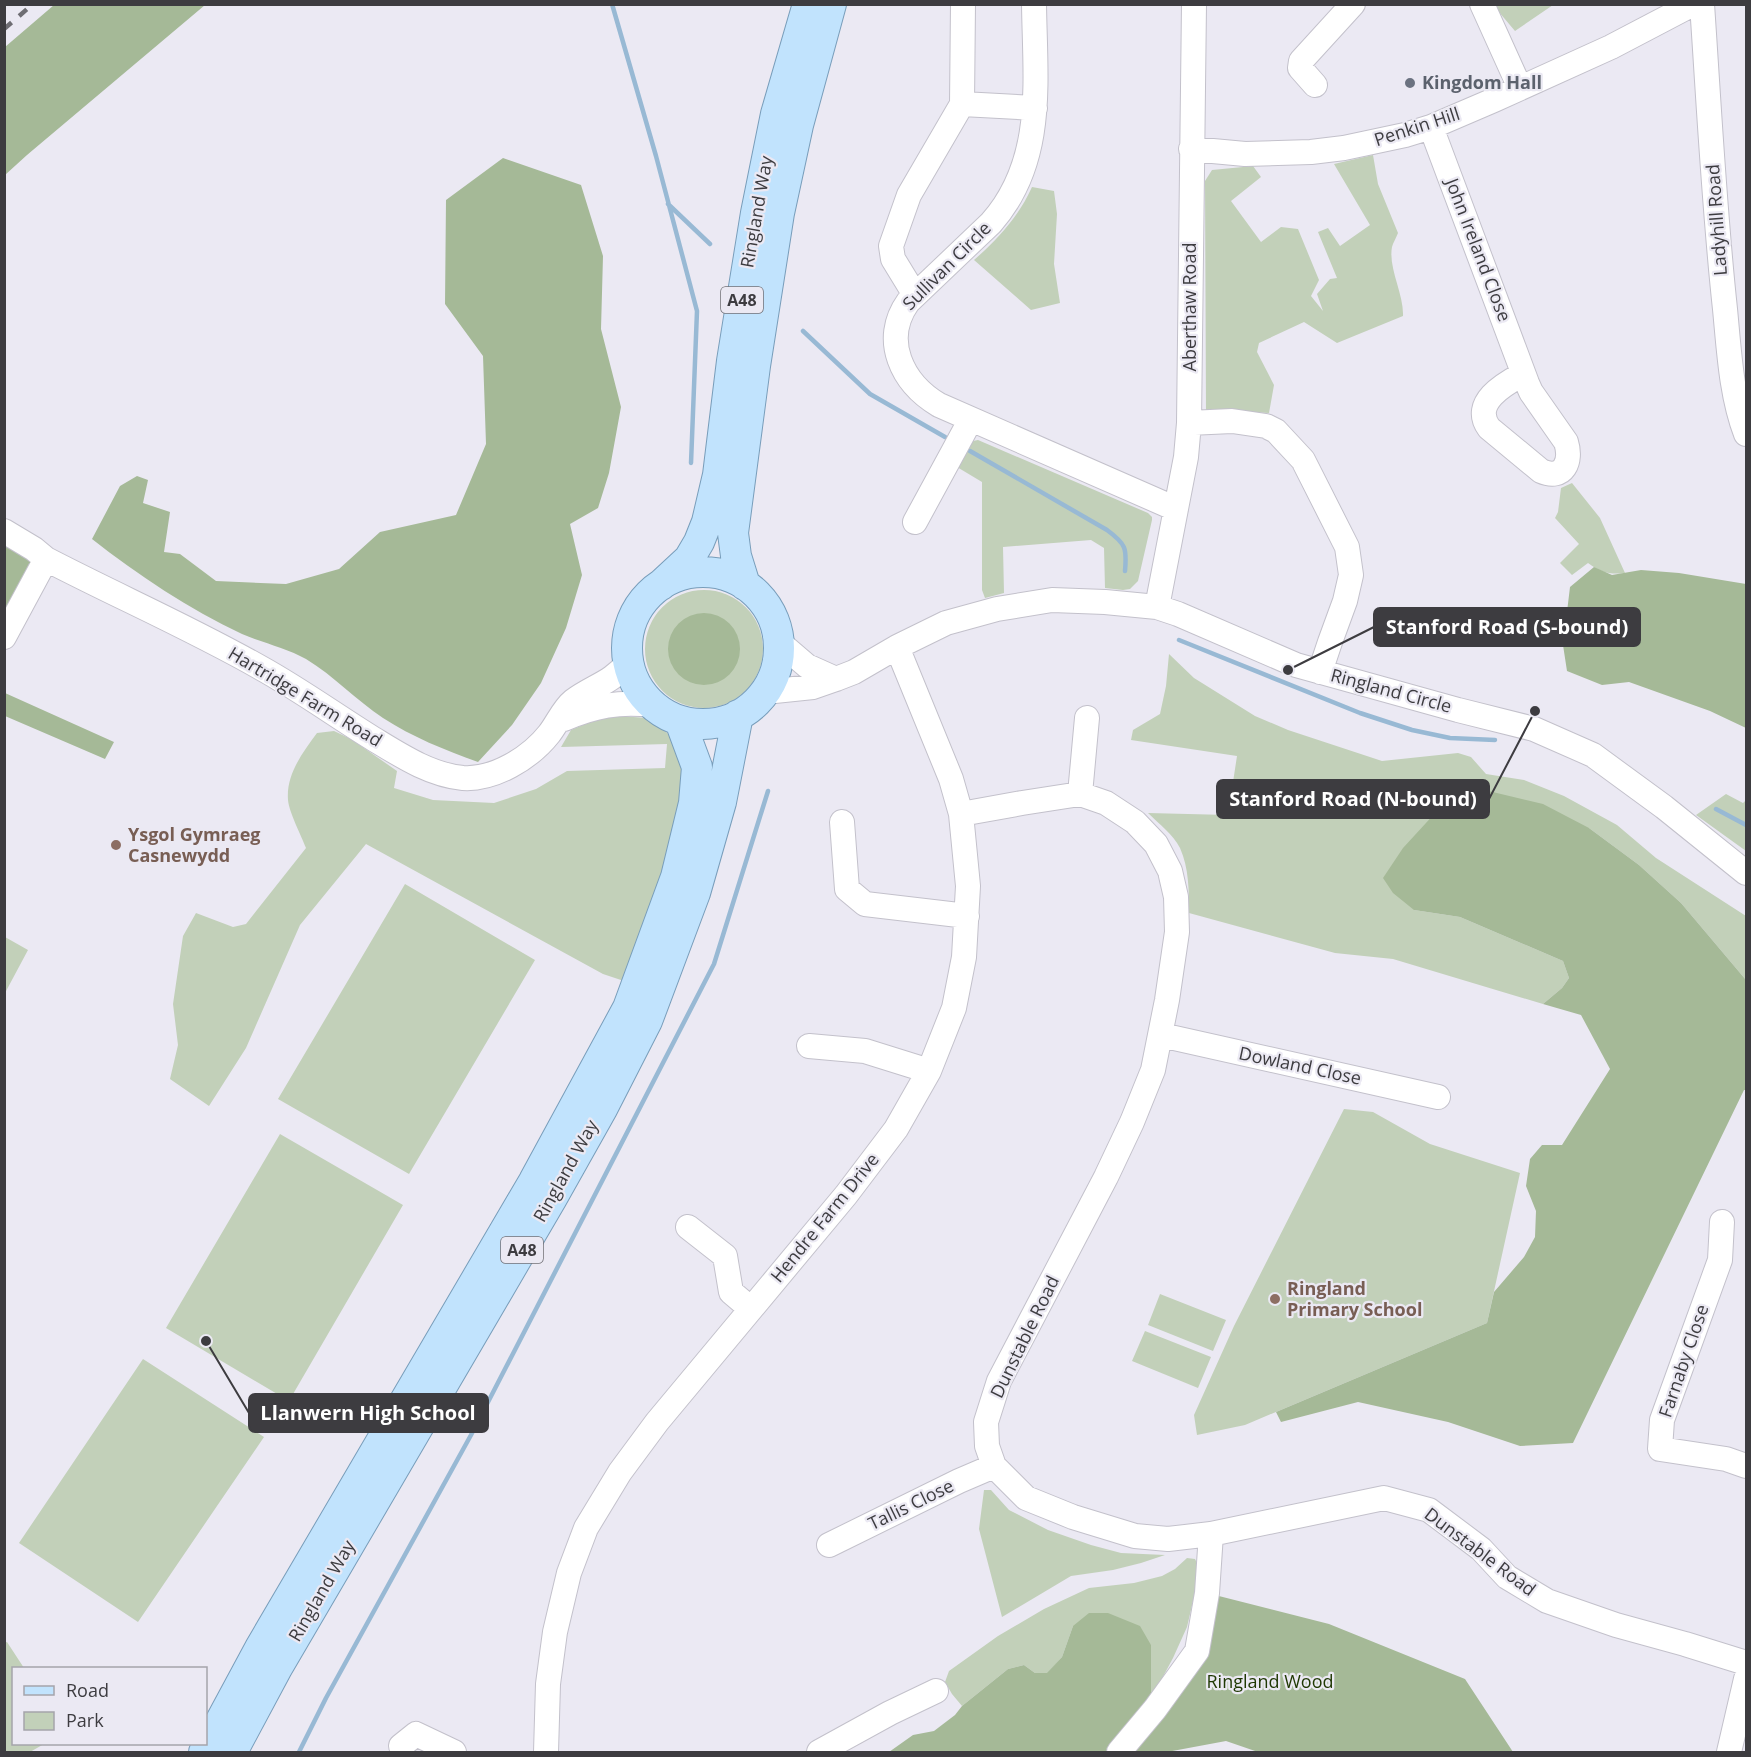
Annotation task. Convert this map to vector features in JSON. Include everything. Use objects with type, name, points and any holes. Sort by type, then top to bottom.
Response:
[{"type":"main road","name":"Ringland Way","points":[[661,585],[681,575],[703,572],[725,575],[745,585],[762,600],[773,620],[779,642],[778,660],[765,692],[738,716],[720,723],[700,725],[665,715],[652,705],[636,686],[628,662],[627,640],[633,618],[645,599],[689,559],[707,522],[718,475],[732,361],[756,213],[776,114],[808,4]]},
{"type":"main road","name":"Ringland Way","points":[[745,585],[736,556],[733,533],[753,377],[780,213],[798,125],[831,4]]},
{"type":"main road","name":"Ringland Way","points":[[232,1752],[277,1668],[552,1198],[602,1109],[647,1021],[695,893],[722,802],[738,716]]},
{"type":"main road","name":"Ringland Way","points":[[204,1752],[266,1638],[534,1181],[628,1008],[676,877],[694,803],[697,767],[680,721]]},
{"type":"street","points":[[915,295],[893,259],[892,239],[909,195],[962,104],[963,4]]},
{"type":"street","name":"Sullivan Circle","points":[[1034,4],[1035,108],[1027,157],[1011,197],[991,223],[902,309],[896,328],[897,349],[901,364],[908,378],[929,399],[1176,508]]},
{"type":"street","name":"Aberthaw Road","points":[[1157,607],[1186,457],[1189,423],[1194,4]]},
{"type":"street","points":[[1315,85],[1300,68],[1301,60],[1353,4]]},
{"type":"street","points":[[1482,4],[1521,88]]},
{"type":"street","name":"Penkin Hill","points":[[1191,149],[1245,154],[1311,152],[1379,142],[1431,127],[1611,47],[1693,4]]},
{"type":"street","name":"Ladyhill Road","points":[[1702,4],[1723,288],[1733,376],[1746,434]]},
{"type":"street","points":[[962,104],[1035,108]]},
{"type":"street","name":"John Ireland Close","points":[[1431,127],[1523,374]]},
{"type":"street","points":[[915,522],[971,419]]},
{"type":"street","points":[[1189,423],[1232,421],[1266,426],[1276,431],[1303,460],[1347,547],[1351,574],[1345,602],[1320,672]]},
{"type":"street","name":"Hartridge Farm Road","points":[[4,531],[46,559],[261,668],[401,755],[435,772],[464,778],[488,775],[517,762],[537,747],[558,722],[570,703],[604,684],[628,662]]},
{"type":"street","points":[[4,638],[46,559]]},
{"type":"street","name":"Ringland Circle","points":[[765,692],[813,687],[836,679],[854,672],[897,647],[946,623],[997,609],[1052,600],[1157,607],[1296,665],[1534,729],[1593,755],[1664,807],[1746,873]]},
{"type":"street","points":[[779,642],[807,666],[836,679]]},
{"type":"street","name":"Hendre Farm Drive","points":[[546,1752],[548,1684],[555,1632],[569,1573],[586,1528],[620,1472],[657,1422],[846,1195],[896,1129],[929,1071],[954,1008],[964,957],[967,916],[968,886],[961,814],[951,779],[897,647]]},
{"type":"street","name":"Hartridge Farm Road","points":[[558,722],[587,709],[606,705],[633,703],[652,705]]},
{"type":"street","points":[[1080,794],[1087,718]]},
{"type":"street","name":"Dunstable Road","points":[[961,814],[1080,794],[1106,803],[1135,822],[1156,844],[1170,871],[1176,897],[1177,932],[1161,1035],[1153,1070],[1132,1122],[1081,1227],[999,1381],[986,1422],[987,1446],[994,1466],[1026,1498],[1073,1517],[1135,1536],[1168,1539],[1211,1534],[1384,1498],[1430,1510],[1481,1549],[1508,1577],[1547,1601],[1746,1663]]},
{"type":"street","points":[[842,822],[847,889],[865,904],[967,916]]},
{"type":"street","name":"Dowland Close","points":[[1161,1035],[1438,1097]]},
{"type":"street","points":[[809,1046],[865,1051],[929,1071]]},
{"type":"street","name":"Farnaby Close","points":[[1722,1222],[1720,1260],[1662,1420],[1660,1449],[1726,1459],[1746,1466]]},
{"type":"street","points":[[688,1227],[725,1256],[731,1292],[751,1309]]},
{"type":"street","name":"Tallis Close","points":[[830,1545],[994,1466]]},
{"type":"street","points":[[1119,1752],[1155,1709],[1197,1651],[1207,1593],[1211,1534]]},
{"type":"street","points":[[1729,1752],[1746,1679]]},
{"type":"street","points":[[819,1752],[936,1691]]},
{"type":"street","points":[[401,1746],[416,1734],[454,1752]]},
{"type":"green space","points":[[54,5],[205,5],[5,175],[5,47]]},
{"type":"green space","points":[[1493,5],[1553,5],[1515,31]]},
{"type":"green space","points":[[1373,155],[1378,184],[1398,233],[1392,245],[1391,255],[1403,316],[1337,343],[1304,322],[1259,343],[1257,352],[1274,385],[1269,413],[1206,410],[1205,181],[1212,170],[1253,166],[1261,177],[1231,201],[1261,242],[1281,227],[1298,229],[1319,280],[1311,296],[1323,311],[1317,294],[1330,279],[1337,278],[1318,232],[1328,228],[1340,246],[1370,225],[1334,164]]},
{"type":"green space","points":[[503,158],[581,185],[603,256],[601,329],[621,407],[609,473],[598,508],[570,524],[582,575],[566,628],[541,683],[512,725],[478,762],[429,743],[394,725],[306,659],[242,634],[203,614],[127,566],[92,539],[120,486],[137,476],[148,480],[143,503],[170,512],[164,552],[180,554],[216,581],[286,584],[339,569],[380,532],[456,515],[486,444],[483,356],[445,304],[446,200]]},
{"type":"green space","points":[[1032,187],[1054,191],[1057,214],[1054,264],[1060,303],[1031,310],[974,260],[1007,227],[1021,208]]},
{"type":"green space","points":[[978,440],[1148,513],[1152,520],[1138,581],[1130,589],[1105,588],[1104,548],[1091,540],[1003,547],[1004,593],[985,598],[982,590],[982,482],[957,467],[973,441]]},
{"type":"green space","points":[[1572,483],[1600,518],[1625,573],[1605,572],[1588,563],[1572,575],[1560,563],[1579,544],[1555,518],[1561,488]]},
{"type":"green space","points":[[5,544],[34,562],[5,618]]},
{"type":"green space","points":[[1594,567],[1612,575],[1641,570],[1679,573],[1746,584],[1746,728],[1710,711],[1629,682],[1602,685],[1567,671],[1563,645],[1570,587]]},
{"type":"green space","points":[[704,590],[737,600],[753,616],[763,649],[753,682],[737,698],[704,708],[671,698],[655,682],[645,649],[655,616],[671,600]]},
{"type":"green space","points":[[704,613],[724,619],[734,629],[740,649],[734,669],[724,679],[704,685],[684,679],[674,669],[668,649],[674,629],[684,619]]},
{"type":"green space","points":[[1169,654],[1194,678],[1255,716],[1288,730],[1382,761],[1458,753],[1471,757],[1486,774],[1524,780],[1564,796],[1617,825],[1656,858],[1746,916],[1746,980],[1681,903],[1639,865],[1589,828],[1414,910],[1460,917],[1563,961],[1569,978],[1562,988],[1543,1004],[1393,959],[1335,953],[1189,913],[1187,872],[1180,848],[1170,834],[1148,813],[1228,815],[1237,756],[1131,740],[1133,730],[1160,714]]},
{"type":"green space","points":[[5,693],[114,742],[105,759],[5,716]]},
{"type":"green space","points":[[620,716],[647,718],[678,741],[684,775],[683,804],[663,871],[624,981],[603,974],[366,844],[300,925],[246,1048],[209,1106],[170,1079],[178,1045],[173,1004],[183,936],[196,913],[233,927],[246,924],[306,848],[291,811],[288,790],[296,764],[317,733],[334,731],[351,739],[397,771],[394,788],[433,800],[494,803],[536,789],[567,771],[665,768],[667,744],[561,747],[571,730],[597,719]]},
{"type":"green space","points":[[1476,788],[1543,804],[1589,828],[1639,865],[1681,903],[1746,980],[1746,1090],[1573,1443],[1520,1446],[1448,1422],[1358,1402],[1281,1422],[1276,1412],[1487,1323],[1494,1292],[1524,1257],[1535,1237],[1536,1211],[1526,1186],[1530,1159],[1542,1145],[1562,1145],[1610,1069],[1581,1015],[1543,1004],[1562,988],[1569,978],[1563,961],[1460,917],[1414,910],[1393,893],[1383,878],[1403,848],[1437,811]]},
{"type":"green space","points":[[1726,794],[1743,803],[1746,800],[1746,851],[1696,815]]},
{"type":"green space","points":[[405,884],[535,960],[409,1174],[278,1099]]},
{"type":"green space","points":[[5,937],[28,950],[5,993]]},
{"type":"green space","points":[[1344,1109],[1373,1112],[1430,1144],[1520,1173],[1487,1323],[1245,1425],[1197,1435],[1194,1415],[1234,1326]]},
{"type":"green space","points":[[280,1134],[403,1205],[289,1401],[166,1328]]},
{"type":"green space","points":[[1160,1294],[1226,1320],[1213,1351],[1148,1325]]},
{"type":"green space","points":[[1145,1331],[1211,1357],[1198,1388],[1132,1361]]},
{"type":"green space","points":[[143,1359],[264,1437],[138,1622],[19,1543]]},
{"type":"green space","points":[[984,1490],[991,1490],[1009,1510],[1048,1530],[1121,1553],[1165,1555],[1113,1570],[1071,1576],[1002,1617],[979,1529]]},
{"type":"green space","points":[[1187,1558],[1195,1559],[1198,1565],[1196,1588],[1187,1627],[1151,1699],[1151,1645],[1073,1626],[1062,1657],[1047,1674],[1035,1673],[1024,1665],[1008,1669],[962,1706],[945,1682],[949,1671],[998,1636],[1044,1609],[1089,1588],[1134,1583],[1162,1576],[1175,1569]]},
{"type":"green space","name":"Ringland Wood","points":[[1207,1593],[1329,1624],[1465,1679],[1513,1752],[1258,1752],[1226,1741],[1167,1752],[1119,1752],[1197,1651]]},
{"type":"green space","points":[[1089,1613],[1108,1613],[1140,1626],[1151,1645],[1151,1699],[1106,1752],[889,1752],[913,1735],[934,1731],[1008,1669],[1024,1665],[1035,1673],[1047,1673],[1062,1657],[1073,1626]]},
{"type":"green space","points":[[7,1642],[23,1667],[12,1667],[12,1745],[42,1745],[30,1752],[5,1752],[4,1643]]},
{"type":"waterway","points":[[612,4],[656,156],[697,311],[691,463]]},
{"type":"waterway","points":[[668,204],[710,244]]},
{"type":"waterway","points":[[803,331],[870,394],[945,437]]},
{"type":"waterway","points":[[970,451],[1107,530],[1124,547],[1125,571]]},
{"type":"waterway","points":[[1179,640],[1360,713],[1412,730],[1450,738],[1495,740]]},
{"type":"waterway","points":[[299,1752],[326,1698],[471,1435],[714,964],[768,791]]},
{"type":"waterway","points":[[1716,809],[1746,825]]},
{"type":"railway","points":[[4,29],[33,4]]},
{"type":"place","name":"Kingdom Hall","points":[[1410,83]]},
{"type":"place","name":"Stanford Road (S-bound)","points":[[1288,670]]},
{"type":"place","name":"Stanford Road (N-bound)","points":[[1535,711]]},
{"type":"place","name":"Ysgol Gymraeg Casnewydd","points":[[116,845]]},
{"type":"place","name":"Ringland Primary School","points":[[1275,1299]]},
{"type":"place","name":"Llanwern High School","points":[[206,1341]]}]
